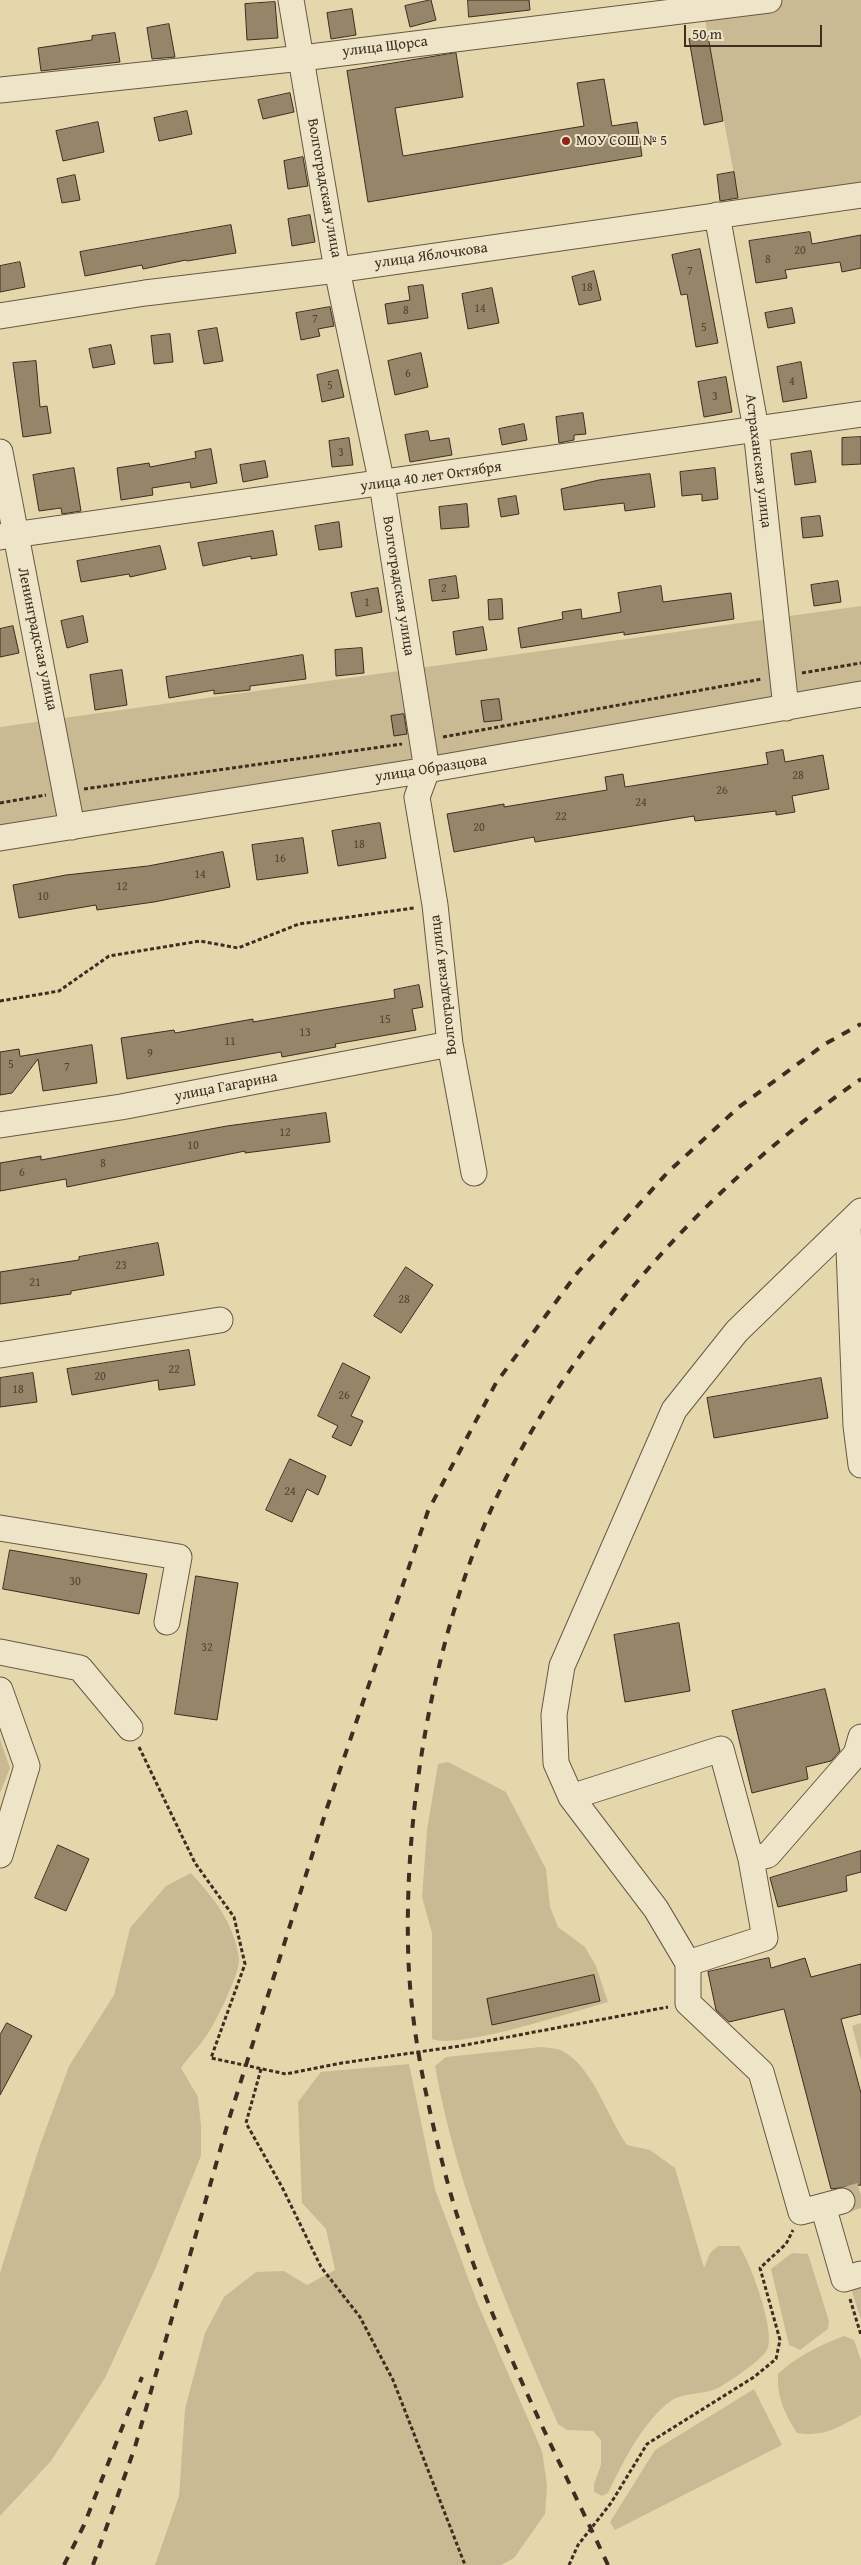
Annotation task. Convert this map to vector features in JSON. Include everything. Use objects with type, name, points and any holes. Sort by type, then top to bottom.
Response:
[{"type":"street","name":"Волгоградская улица","points":[[291,0],[338,270],[382,484],[427,770],[417,797],[435,905],[450,1044],[474,1173]]},
{"type":"street","name":"улица Щорса","points":[[0,90],[302,58],[678,6],[769,0]]},
{"type":"street","name":"улица Яблочкова","points":[[0,316],[145,293],[338,270],[861,195]]},
{"type":"street","name":"Астраханская улица","points":[[717,215],[756,430],[786,708]]},
{"type":"street","name":"улица 40 лет Октября","points":[[8,536],[861,414]]},
{"type":"street","name":"Ленинградская улица","points":[[0,452],[8,536],[53,719],[72,827]]},
{"type":"street","name":"улица Образцова","points":[[0,838],[427,770],[861,694]]},
{"type":"street","name":"улица Гагарина","points":[[0,1125],[121,1107],[450,1044]]},
{"type":"street","points":[[854,1218],[856,1426],[861,1464]]},
{"type":"street","points":[[852,2277],[761,2072],[688,2003],[688,1963],[656,1909],[572,1798],[556,1763],[554,1715],[562,1666],[674,1410],[737,1331],[854,1218]]},
{"type":"street","points":[[0,1355],[220,1320]]},
{"type":"street","points":[[0,1528],[179,1557],[167,1622]]},
{"type":"street","points":[[0,1652],[80,1668],[130,1728]]},
{"type":"street","points":[[0,1690],[27,1766],[0,1854]]},
{"type":"street","points":[[751,1859],[768,1855],[856,1754],[861,1737]]},
{"type":"street","points":[[572,1798],[721,1749],[751,1859],[765,1938],[688,1963]]},
{"type":"path","points":[[0,1001],[59,991],[109,956],[200,941],[238,948],[299,924],[435,905]]},
{"type":"path","points":[[130,1728],[195,1863],[234,1917],[245,1964],[211,2058],[286,2074],[342,2063],[460,2046],[688,2003]]},
{"type":"path","points":[[261,2068],[246,2123],[282,2187],[322,2267],[360,2317],[393,2380],[464,2565]]},
{"type":"path","points":[[570,2565],[578,2545],[611,2503],[647,2444],[754,2377],[776,2359],[780,2340],[760,2268],[822,2206]]},
{"type":"path","points":[[852,2277],[861,2335]]},
{"type":"shaded area","points":[[769,0],[861,0],[861,195],[741,212],[703,9]]},
{"type":"shaded area","points":[[861,606],[861,694],[0,838],[0,727]]},
{"type":"shaded area","points":[[0,1739],[10,1768],[0,1793]]},
{"type":"shaded area","points":[[448,1762],[506,1792],[546,1869],[550,1907],[558,1927],[585,1947],[596,1966],[608,2002],[545,2021],[490,2034],[446,2041],[432,2039],[432,1933],[422,1897],[427,1830],[438,1764]]},
{"type":"shaded area","points":[[191,1873],[208,1892],[228,1922],[233,1933],[239,1958],[239,1965],[232,1985],[216,2020],[181,2068],[198,2097],[201,2125],[201,2156],[156,2267],[105,2378],[51,2461],[0,2516],[0,2273],[39,2148],[69,2066],[114,1995],[130,1928],[166,1886]]},
{"type":"shaded area","points":[[861,2023],[861,2060],[852,2026]]},
{"type":"shaded area","points":[[541,2047],[561,2050],[582,2068],[591,2080],[627,2145],[650,2150],[675,2168],[704,2268],[710,2253],[718,2246],[739,2246],[761,2298],[768,2329],[769,2342],[767,2350],[745,2370],[714,2390],[677,2397],[652,2419],[643,2430],[620,2468],[608,2493],[602,2496],[594,2492],[594,2484],[601,2465],[601,2440],[593,2431],[567,2430],[558,2424],[503,2293],[470,2203],[456,2158],[435,2066],[446,2057]]},
{"type":"shaded area","points":[[409,2064],[435,2189],[477,2302],[542,2451],[547,2485],[545,2514],[514,2558],[501,2565],[155,2565],[179,2496],[185,2409],[205,2333],[224,2297],[256,2272],[284,2271],[307,2285],[335,2270],[326,2229],[302,2203],[298,2102],[321,2072]]},
{"type":"shaded area","points":[[792,2253],[808,2254],[829,2321],[828,2329],[800,2350],[789,2345],[771,2269]]},
{"type":"shaded area","points":[[861,2279],[861,2320],[849,2282]]},
{"type":"shaded area","points":[[844,2336],[854,2340],[861,2360],[861,2415],[831,2430],[815,2434],[797,2433],[782,2405],[778,2374],[809,2352]]},
{"type":"shaded area","points":[[754,2389],[782,2445],[615,2530],[610,2522],[655,2450]]},
{"type":"building","points":[[431,0],[436,20],[410,27],[405,6]]},
{"type":"building","points":[[468,0],[529,0],[530,10],[469,17]]},
{"type":"building","points":[[275,2],[278,38],[247,40],[245,4]]},
{"type":"building","points":[[352,9],[356,35],[331,39],[327,13]]},
{"type":"building","points":[[169,24],[175,57],[152,59],[147,28]]},
{"type":"building","points":[[115,33],[120,62],[41,71],[38,48],[92,40],[92,36]]},
{"type":"building","points":[[708,36],[723,121],[704,125],[689,39]]},
{"type":"building","name":"МОУ СОШ № 5","points":[[456,53],[463,97],[395,108],[403,156],[584,126],[577,83],[604,79],[612,126],[637,122],[642,156],[368,202],[347,71]]},
{"type":"building","points":[[290,93],[294,112],[263,119],[258,100]]},
{"type":"building","points":[[187,111],[192,134],[159,141],[154,118]]},
{"type":"building","points":[[98,122],[104,152],[63,161],[56,131]]},
{"type":"building","points":[[303,157],[308,186],[288,189],[284,161]]},
{"type":"building","points":[[734,172],[738,198],[720,201],[717,175]]},
{"type":"building","points":[[75,175],[80,200],[62,203],[57,179]]},
{"type":"building","points":[[310,215],[315,242],[292,246],[288,219]]},
{"type":"building","points":[[231,225],[236,253],[186,260],[143,269],[142,265],[85,276],[80,252]]},
{"type":"building","points":[[810,232],[812,244],[861,235],[861,268],[842,272],[840,262],[785,270],[787,278],[756,283],[749,241]]},
{"type":"building","points":[[700,249],[718,343],[696,347],[687,294],[681,295],[672,255]]},
{"type":"building","points":[[20,262],[25,287],[0,292],[0,266]]},
{"type":"building","points":[[594,271],[601,300],[579,305],[572,277]]},
{"type":"building","points":[[423,285],[428,318],[388,324],[385,304],[410,300],[408,287]]},
{"type":"building","points":[[492,288],[499,323],[468,329],[462,294]]},
{"type":"building","points":[[330,307],[334,326],[318,329],[320,336],[301,340],[296,313]]},
{"type":"building","points":[[792,308],[795,323],[768,328],[765,313]]},
{"type":"building","points":[[217,328],[223,361],[204,364],[198,331]]},
{"type":"building","points":[[170,334],[173,362],[154,364],[151,336]]},
{"type":"building","points":[[111,345],[115,364],[93,368],[89,349]]},
{"type":"building","points":[[421,353],[428,387],[395,395],[388,361]]},
{"type":"building","points":[[36,361],[40,407],[47,406],[51,433],[23,437],[13,363]]},
{"type":"building","points":[[801,362],[807,398],[783,402],[777,367]]},
{"type":"building","points":[[338,370],[344,397],[322,402],[317,375]]},
{"type":"building","points":[[726,377],[732,412],[704,417],[698,382]]},
{"type":"building","points":[[583,413],[586,434],[574,435],[574,440],[559,443],[556,417]]},
{"type":"building","points":[[524,424],[527,440],[502,445],[499,429]]},
{"type":"building","points":[[428,431],[430,441],[449,438],[452,455],[410,462],[405,435]]},
{"type":"building","points":[[861,437],[861,464],[842,465],[842,438]]},
{"type":"building","points":[[349,438],[353,465],[332,467],[329,441]]},
{"type":"building","points":[[211,449],[217,483],[191,488],[190,482],[152,488],[153,495],[121,500],[117,468],[149,463],[150,467],[196,458],[195,452]]},
{"type":"building","points":[[811,451],[816,482],[795,485],[791,454]]},
{"type":"building","points":[[265,461],[268,477],[243,482],[240,465]]},
{"type":"building","points":[[74,468],[81,511],[62,514],[61,508],[39,511],[33,475]]},
{"type":"building","points":[[715,468],[718,499],[702,501],[702,494],[682,496],[680,472]]},
{"type":"building","points":[[650,474],[655,507],[625,511],[624,503],[564,510],[561,489],[599,480]]},
{"type":"building","points":[[516,496],[519,514],[501,517],[498,499]]},
{"type":"building","points":[[467,504],[469,527],[441,529],[439,507]]},
{"type":"building","points":[[820,516],[823,536],[803,538],[801,518]]},
{"type":"building","points":[[339,522],[342,547],[319,550],[315,526]]},
{"type":"building","points":[[273,531],[277,555],[251,559],[251,556],[203,566],[198,543]]},
{"type":"building","points":[[160,546],[166,569],[130,577],[129,574],[81,582],[77,561]]},
{"type":"building","points":[[456,576],[459,598],[432,601],[429,580]]},
{"type":"building","points":[[838,581],[841,602],[814,606],[811,585]]},
{"type":"building","points":[[661,586],[663,602],[731,593],[734,619],[624,635],[624,632],[521,648],[518,628],[563,619],[562,612],[581,609],[582,619],[621,612],[618,593]]},
{"type":"building","points":[[378,588],[382,612],[356,617],[351,593]]},
{"type":"building","points":[[502,599],[503,619],[489,620],[488,600]]},
{"type":"building","points":[[83,616],[88,642],[67,648],[61,621]]},
{"type":"building","points":[[13,626],[19,653],[0,657],[0,629]]},
{"type":"building","points":[[483,627],[487,650],[456,655],[453,632]]},
{"type":"building","points":[[362,648],[364,673],[336,676],[335,650]]},
{"type":"building","points":[[303,655],[306,679],[250,686],[250,690],[214,694],[214,690],[169,698],[166,677]]},
{"type":"building","points":[[122,670],[127,705],[95,710],[90,675]]},
{"type":"building","points":[[499,699],[502,720],[484,722],[481,701]]},
{"type":"building","points":[[404,714],[407,734],[394,736],[391,716]]},
{"type":"building","points":[[783,750],[785,762],[823,755],[829,789],[792,796],[795,812],[776,815],[776,811],[695,821],[694,816],[535,842],[534,837],[454,852],[447,814],[504,804],[504,807],[607,790],[605,777],[623,774],[625,787],[768,764],[766,753]]},
{"type":"building","points":[[380,823],[386,858],[338,866],[332,831]]},
{"type":"building","points":[[303,838],[308,873],[257,880],[252,845]]},
{"type":"building","points":[[223,852],[230,887],[154,902],[97,910],[96,905],[19,918],[13,885],[66,875],[148,866]]},
{"type":"building","points":[[419,985],[423,1007],[412,1009],[416,1030],[335,1044],[336,1047],[282,1057],[281,1052],[127,1079],[121,1038],[174,1030],[175,1033],[253,1019],[253,1022],[395,998],[394,990]]},
{"type":"building","points":[[92,1045],[97,1083],[43,1091],[38,1059],[12,1093],[0,1095],[0,1052],[19,1049],[20,1056]]},
{"type":"building","points":[[326,1113],[330,1142],[245,1153],[245,1151],[67,1187],[66,1179],[0,1191],[0,1163],[41,1156],[41,1160],[227,1126]]},
{"type":"building","points":[[158,1243],[164,1275],[71,1291],[71,1294],[0,1304],[0,1272],[79,1260],[79,1257]]},
{"type":"building","points":[[406,1267],[433,1285],[401,1333],[374,1316]]},
{"type":"building","points":[[189,1350],[195,1385],[159,1390],[158,1380],[72,1395],[67,1369]]},
{"type":"building","points":[[343,1363],[370,1377],[351,1416],[363,1421],[351,1446],[332,1437],[338,1426],[318,1416]]},
{"type":"building","points":[[33,1373],[37,1402],[0,1407],[0,1378]]},
{"type":"building","points":[[821,1378],[828,1418],[714,1438],[707,1398]]},
{"type":"building","points":[[290,1459],[326,1476],[318,1495],[307,1489],[292,1522],[266,1510]]},
{"type":"building","points":[[10,1550],[147,1574],[139,1614],[3,1589]]},
{"type":"building","points":[[196,1576],[238,1583],[217,1720],[175,1714]]},
{"type":"building","points":[[679,1623],[690,1691],[625,1702],[614,1635]]},
{"type":"building","points":[[825,1689],[840,1751],[831,1761],[806,1767],[808,1779],[752,1793],[732,1711]]},
{"type":"building","points":[[58,1845],[89,1859],[66,1911],[35,1898]]},
{"type":"building","points":[[861,1851],[861,1872],[846,1876],[847,1891],[778,1907],[770,1878]]},
{"type":"building","points":[[769,1958],[771,1968],[805,1958],[811,1977],[861,1964],[861,2014],[841,2019],[861,2093],[861,2185],[831,2189],[784,2009],[729,2022],[716,2010],[708,1972]]},
{"type":"building","points":[[594,1975],[600,2001],[492,2025],[487,1999]]},
{"type":"building","points":[[7,2023],[32,2036],[0,2095],[0,2035]]},
{"type":"tunnel","points":[[842,2201],[861,2195]]},
{"type":"railway","points":[[93,2565],[135,2447],[229,2119],[327,1808],[428,1511],[496,1383],[578,1272],[668,1172],[739,1107],[825,1044],[861,1024]]},
{"type":"railway","points":[[608,2565],[539,2419],[495,2321],[476,2271],[444,2169],[419,2058],[409,1972],[409,1886],[412,1827],[430,1705],[444,1645],[482,1531],[506,1478],[539,1419],[575,1362],[615,1308],[705,1208],[755,1162],[807,1119],[861,1079]]},
{"type":"railway","points":[[64,2565],[84,2525],[142,2377]]},
{"type":"place","name":"МОУ СОШ № 5","points":[[566,141]]}]
